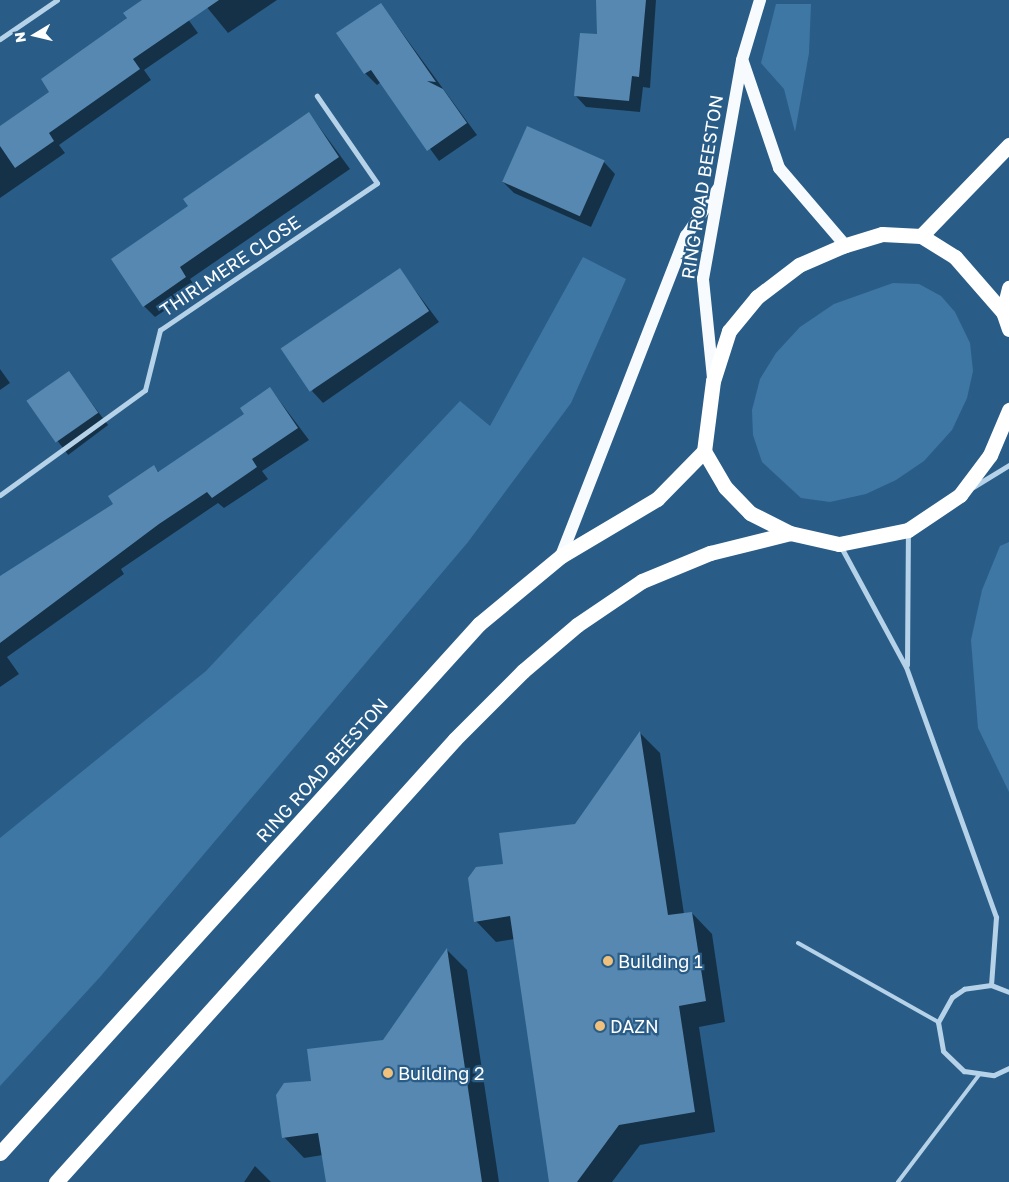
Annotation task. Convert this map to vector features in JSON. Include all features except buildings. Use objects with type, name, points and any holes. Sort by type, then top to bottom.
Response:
[{"type":"highway","points":[[922,236],[1009,145]]},
{"type":"highway","points":[[1009,329],[1003,312],[955,257],[922,236],[882,234],[845,245],[799,265],[757,297],[729,331],[713,381],[704,451],[726,487],[750,513],[790,533],[839,544],[908,530],[960,495],[990,455],[1009,410]]},
{"type":"highway","points":[[1003,312],[1009,288]]},
{"type":"highway","name":"RING ROAD BEESTON","points":[[0,1153],[479,624],[561,556],[657,500],[704,451]]},
{"type":"highway","points":[[56,1182],[455,739],[523,672],[577,625],[642,581],[710,553],[790,533]]},
{"type":"main road","name":"RING ROAD BEESTON","points":[[713,381],[704,279],[718,189],[742,60],[760,0]]},
{"type":"main road","name":"RING ROAD BEESTON","points":[[742,60],[779,168],[845,245]]},
{"type":"main road","points":[[561,556],[686,236],[718,189]]},
{"type":"street","points":[[0,39],[58,0]]},
{"type":"street","name":"THIRLMERE CLOSE","points":[[0,496],[145,390],[160,330],[377,183],[317,96]]},
{"type":"street","points":[[960,495],[1009,465]]},
{"type":"street","points":[[906,667],[908,530]]},
{"type":"street","points":[[839,544],[906,667],[996,917],[991,985]]},
{"type":"street","points":[[1009,992],[991,985],[977,984],[952,997],[938,1022],[943,1051],[952,1063],[979,1075],[1009,1068]]},
{"type":"lane","points":[[798,943],[938,1022]]},
{"type":"lane","points":[[898,1182],[979,1075]]},
{"type":"shaded area","points":[[776,4],[811,4],[809,53],[795,132],[784,89],[761,63]]},
{"type":"shaded area","points":[[583,257],[626,279],[571,403],[468,542],[100,977],[0,1086],[0,838],[206,671],[460,401],[490,426]]},
{"type":"shaded area","points":[[893,283],[919,284],[941,296],[955,312],[970,343],[973,371],[967,398],[952,430],[924,461],[896,480],[866,494],[830,502],[801,498],[762,462],[753,435],[752,410],[760,379],[776,353],[800,327],[834,304]]},
{"type":"shaded area","points":[[1009,542],[1009,792],[978,728],[971,640],[982,590],[1000,546]]},
{"type":"place","name":"Building 1","points":[[608,961]]},
{"type":"place","name":"DAZN","points":[[600,1026]]},
{"type":"place","name":"Building 2","points":[[388,1073]]}]
